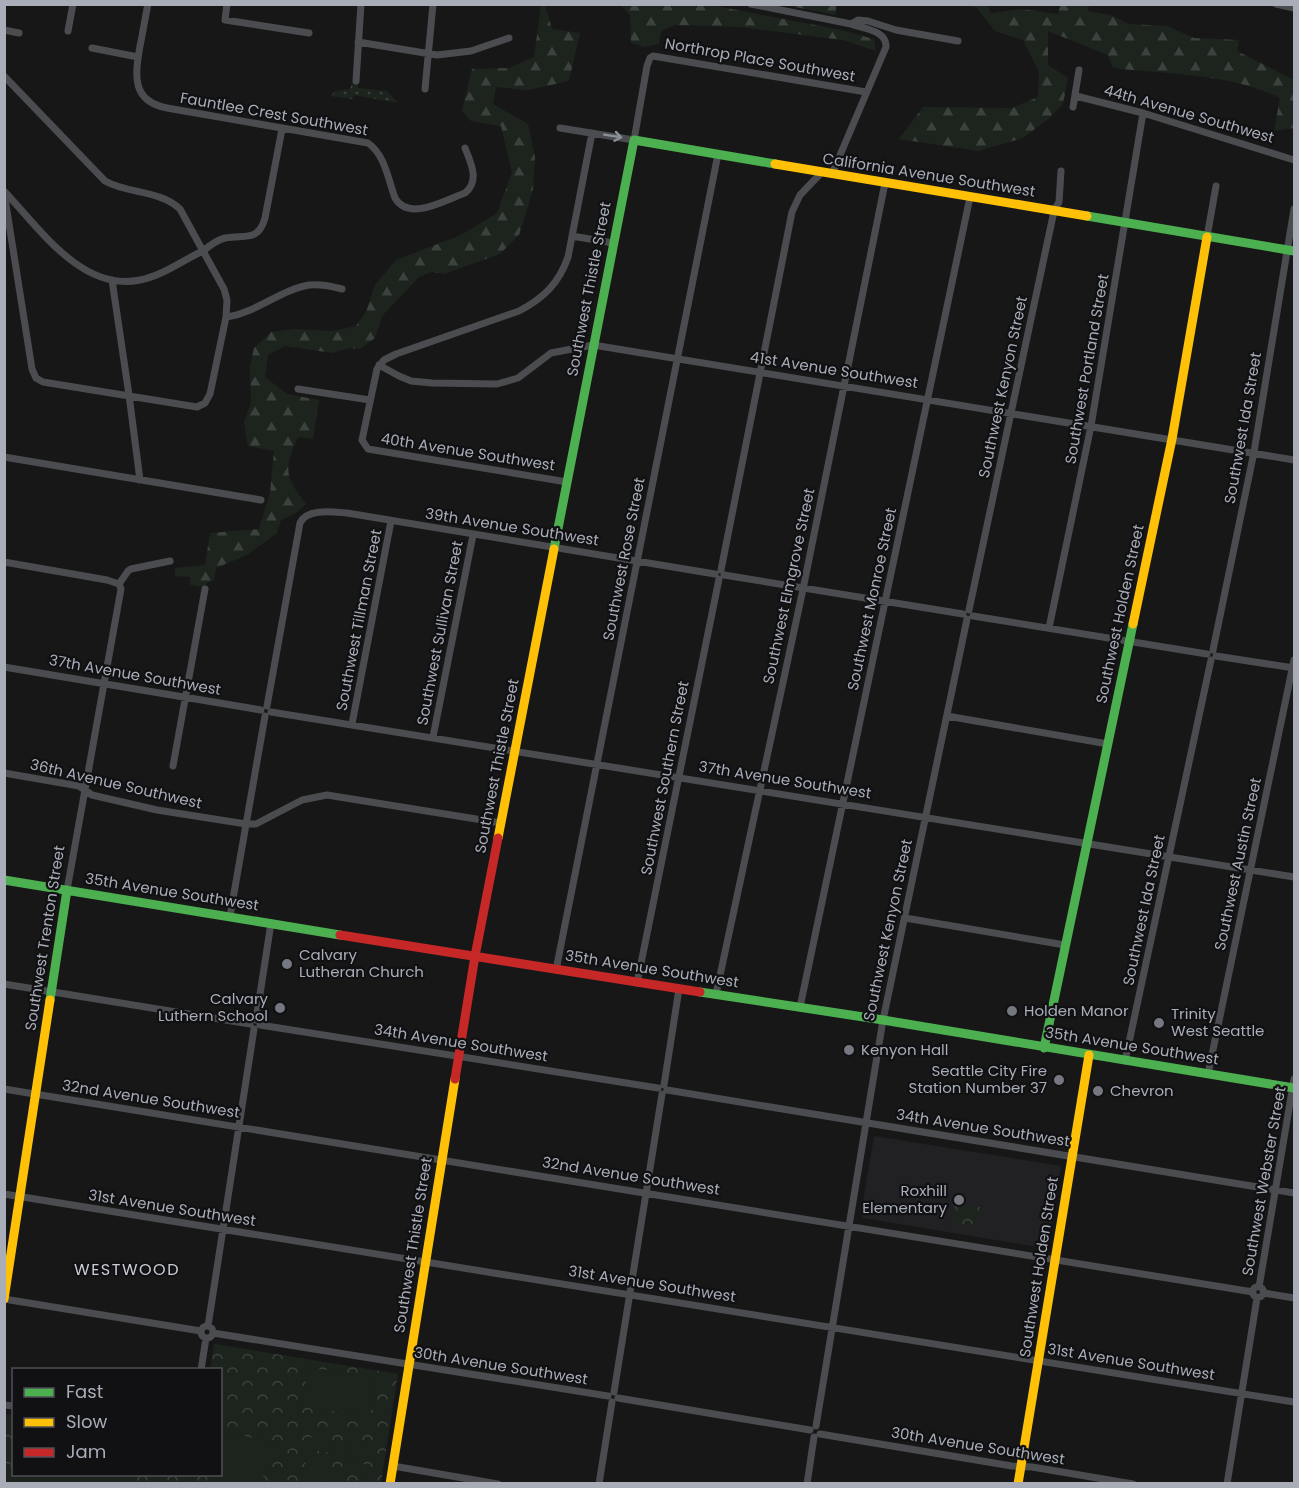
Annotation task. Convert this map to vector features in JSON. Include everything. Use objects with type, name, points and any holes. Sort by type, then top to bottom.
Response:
[{"type":"main road","name":"California Avenue Southwest","points":[[634,140],[1291,251]]},
{"type":"main road","name":"Southwest Thistle Street","points":[[390,1484],[475,956],[634,140]]},
{"type":"main road","name":"Southwest Holden Street","points":[[1044,1048],[1172,439],[1207,237]]},
{"type":"main road","name":"35th Avenue Southwest","points":[[4,880],[637,983],[883,1020],[1125,1061],[1294,1085]]},
{"type":"main road","name":"Southwest Trenton Street","points":[[4,1299],[67,890]]},
{"type":"main road","name":"Southwest Holden Street","points":[[1018,1484],[1089,1055]]},
{"type":"street","points":[[68,31],[73,4]]},
{"type":"street","points":[[92,48],[138,57],[148,4]]},
{"type":"street","points":[[227,4],[225,21],[309,33]]},
{"type":"street","points":[[356,81],[361,4]]},
{"type":"street","points":[[425,89],[433,4]]},
{"type":"street","points":[[751,4],[851,24],[858,20],[868,21],[896,30],[958,41]]},
{"type":"street","points":[[1276,4],[1294,8]]},
{"type":"street","name":"Southwest Southern Street","points":[[637,983],[792,212],[800,195],[827,173],[884,53],[886,42],[882,35],[851,24]]},
{"type":"street","points":[[4,30],[19,33]]},
{"type":"street","points":[[358,42],[437,55],[471,51],[509,38]]},
{"type":"street","name":"Northrop Place Southwest","points":[[650,57],[656,56],[866,92]]},
{"type":"street","name":"Fauntlee Crest Southwest","points":[[138,57],[136,76],[138,88],[147,100],[160,107],[368,143],[381,158],[398,203],[403,207],[414,210],[469,190],[474,175],[465,148]]},
{"type":"street","name":"Southwest Thistle Street","points":[[634,140],[650,57]]},
{"type":"street","points":[[1073,107],[1079,70]]},
{"type":"street","points":[[4,76],[105,181],[166,199],[180,209],[224,289],[227,300],[226,317],[210,394],[201,405],[193,407],[43,382],[36,378],[32,369],[4,192]]},
{"type":"street","name":"44th Avenue Southwest","points":[[1076,96],[1143,113],[1294,159]]},
{"type":"street","name":"Southwest Portland Street","points":[[1049,628],[1091,426],[1143,113]]},
{"type":"street","name":"California Avenue Southwest","points":[[560,128],[634,140]]},
{"type":"street","points":[[4,192],[66,256],[88,272],[112,280],[130,281],[150,277],[203,251],[219,240],[252,236],[260,230],[265,218],[282,129]]},
{"type":"street","points":[[298,389],[370,400],[379,365],[384,360],[519,311],[533,304],[553,287],[568,257],[592,133]]},
{"type":"street","name":"Southwest Rose Street","points":[[556,970],[718,154]]},
{"type":"street","name":"Southwest Kenyon Street","points":[[807,1484],[883,1020],[1054,211],[1059,201],[1061,171]]},
{"type":"street","name":"Southwest Elmgrove Street","points":[[716,994],[803,588],[885,183]]},
{"type":"street","name":"Southwest Holden Street","points":[[1207,237],[1216,186]]},
{"type":"street","name":"Southwest Monroe Street","points":[[800,1007],[970,197]]},
{"type":"street","name":"Southwest Ida Street","points":[[1125,1061],[1254,452],[1291,251],[1294,209]]},
{"type":"street","points":[[572,236],[613,243]]},
{"type":"street","points":[[112,280],[140,480]]},
{"type":"street","points":[[226,317],[240,314],[307,286],[329,286],[342,289]]},
{"type":"street","name":"41st Avenue Southwest","points":[[379,365],[411,381],[496,384],[518,378],[551,353],[593,345],[1294,460]]},
{"type":"street","name":"40th Avenue Southwest","points":[[370,400],[363,440],[365,447],[567,482]]},
{"type":"street","points":[[4,457],[261,500]]},
{"type":"street","name":"39th Avenue Southwest","points":[[266,711],[299,525],[304,516],[332,512],[1130,642],[1294,665]]},
{"type":"street","name":"Southwest Tillman Street","points":[[352,724],[391,521]]},
{"type":"street","name":"Southwest Sullivan Street","points":[[433,737],[473,535]]},
{"type":"street","points":[[4,562],[119,584],[131,569],[170,561]]},
{"type":"street","name":"Southwest Trenton Street","points":[[67,890],[121,589],[119,584]]},
{"type":"street","points":[[173,766],[206,589]]},
{"type":"street","name":"Southwest Austin Street","points":[[1208,1074],[1294,665]]},
{"type":"street","name":"37th Avenue Southwest","points":[[4,667],[597,765],[1087,842],[1294,878]]},
{"type":"street","points":[[230,916],[266,711]]},
{"type":"street","points":[[947,716],[1108,744]]},
{"type":"street","name":"36th Avenue Southwest","points":[[4,773],[79,786],[92,795],[157,810],[246,824],[260,822],[302,800],[327,795],[501,823]]},
{"type":"street","points":[[905,918],[1065,945]]},
{"type":"street","points":[[201,1368],[209,1332],[271,923]]},
{"type":"street","name":"34th Avenue Southwest","points":[[4,984],[1294,1193]]},
{"type":"street","points":[[599,1484],[679,989]]},
{"type":"street","name":"Southwest Webster Street","points":[[1227,1484],[1294,1085]]},
{"type":"street","name":"32nd Avenue Southwest","points":[[4,1089],[1294,1298]]},
{"type":"street","name":"31st Avenue Southwest","points":[[4,1194],[1294,1402]]},
{"type":"street","points":[[4,1299],[201,1331],[203,1327],[209,1332]]},
{"type":"street","name":"30th Avenue Southwest","points":[[209,1332],[1133,1484]]},
{"type":"street","points":[[393,1466],[498,1484]]},
{"type":"shaded area","name":"Roxhill Elementary","points":[[874,1136],[1061,1166],[1048,1245],[1044,1248],[863,1218],[861,1214]]},
{"type":"green space","points":[[837,4],[835,15],[785,5]]},
{"type":"green space","points":[[541,5],[545,5],[552,29],[580,33],[569,81],[528,90],[496,87],[493,104],[528,124],[535,157],[533,190],[519,235],[500,254],[444,274],[432,272],[419,277],[382,316],[375,338],[360,349],[349,348],[332,353],[285,346],[268,355],[265,377],[287,394],[319,400],[313,439],[298,437],[290,457],[288,472],[306,504],[296,513],[281,520],[277,533],[247,555],[216,568],[214,580],[207,583],[205,587],[190,585],[190,577],[175,576],[175,568],[205,565],[210,533],[259,529],[270,493],[274,451],[248,446],[244,422],[251,403],[250,366],[254,348],[271,332],[294,329],[333,331],[356,326],[366,312],[375,285],[396,260],[461,235],[497,213],[512,173],[501,126],[471,121],[462,111],[472,69],[509,68],[534,57]]},
{"type":"green space","points":[[621,5],[711,5],[841,30],[874,39],[876,51],[843,40],[740,27],[675,25],[661,31],[659,44],[644,47],[631,43],[630,15]]},
{"type":"green space","points":[[963,5],[987,5],[991,13],[1022,9],[1058,14],[1060,5],[1089,5],[1088,11],[1111,15],[1129,24],[1167,26],[1194,38],[1239,40],[1237,51],[1294,80],[1294,128],[1274,131],[1280,98],[1262,90],[1199,76],[1113,68],[1108,55],[1048,31],[1048,65],[1068,78],[1063,104],[1023,138],[978,151],[899,139],[923,107],[1012,108],[1038,97],[1039,72],[1023,40],[995,31],[976,7]]},
{"type":"green space","points":[[352,83],[358,83],[358,88],[387,91],[398,103],[354,95],[352,99],[330,96],[336,91],[350,89]]},
{"type":"green space","points":[[955,1203],[980,1207],[977,1227],[952,1222]]},
{"type":"green space","points":[[214,1344],[398,1374],[381,1483],[5,1483],[4,1414],[12,1415],[12,1476],[222,1476],[222,1368],[210,1368]]},
{"type":"green space","points":[[308,1367],[376,1378],[370,1417],[302,1406]]},
{"type":"green space","points":[[222,1435],[236,1438],[237,1435],[277,1442],[272,1465],[258,1483],[207,1483],[208,1476],[222,1476]]},
{"type":"green space","points":[[309,1437],[333,1441],[332,1453],[307,1449]]},
{"type":"green space","points":[[346,1444],[371,1447],[369,1459],[344,1455]]},
{"type":"green space","points":[[307,1455],[331,1459],[329,1470],[305,1466]]},
{"type":"green space","points":[[343,1461],[368,1465],[366,1476],[342,1472]]},
{"type":"green space","points":[[12,1464],[12,1476],[123,1476],[122,1483],[9,1483]]},
{"type":"green space","points":[[304,1472],[328,1476],[327,1483],[302,1483]]},
{"type":"traffic: fast","points":[[554,549],[634,140],[775,164]]},
{"type":"traffic: fast","points":[[1087,216],[1294,251]]},
{"type":"traffic: fast","points":[[1044,1048],[1133,624]]},
{"type":"traffic: fast","points":[[4,880],[340,935]]},
{"type":"traffic: fast","points":[[50,1000],[67,890]]},
{"type":"traffic: fast","points":[[700,992],[1294,1088]]},
{"type":"traffic: slow","points":[[775,164],[1087,216]]},
{"type":"traffic: slow","points":[[1133,624],[1172,439],[1207,237]]},
{"type":"traffic: slow","points":[[498,838],[554,549]]},
{"type":"traffic: slow","points":[[4,1299],[50,1000]]},
{"type":"traffic: slow","points":[[1018,1484],[1089,1055]]},
{"type":"traffic: slow","points":[[390,1484],[455,1079]]},
{"type":"traffic: jam","points":[[455,1079],[475,956],[498,838]]},
{"type":"traffic: jam","points":[[340,935],[700,992]]},
{"type":"place","name":"Calvary Lutheran Church","points":[[287,964]]},
{"type":"place","name":"Calvary Luthern School","points":[[280,1008]]},
{"type":"place","name":"Holden Manor","points":[[1012,1011]]},
{"type":"place","name":"Trinity West Seattle","points":[[1159,1023]]},
{"type":"place","name":"Kenyon Hall","points":[[849,1050]]},
{"type":"place","name":"Seattle City Fire Station Number 37","points":[[1059,1080]]},
{"type":"place","name":"Chevron","points":[[1098,1091]]},
{"type":"place","name":"Roxhill Elementary","points":[[959,1200]]},
{"type":"district","name":"WESTWOOD","points":[[127,1269]]}]
